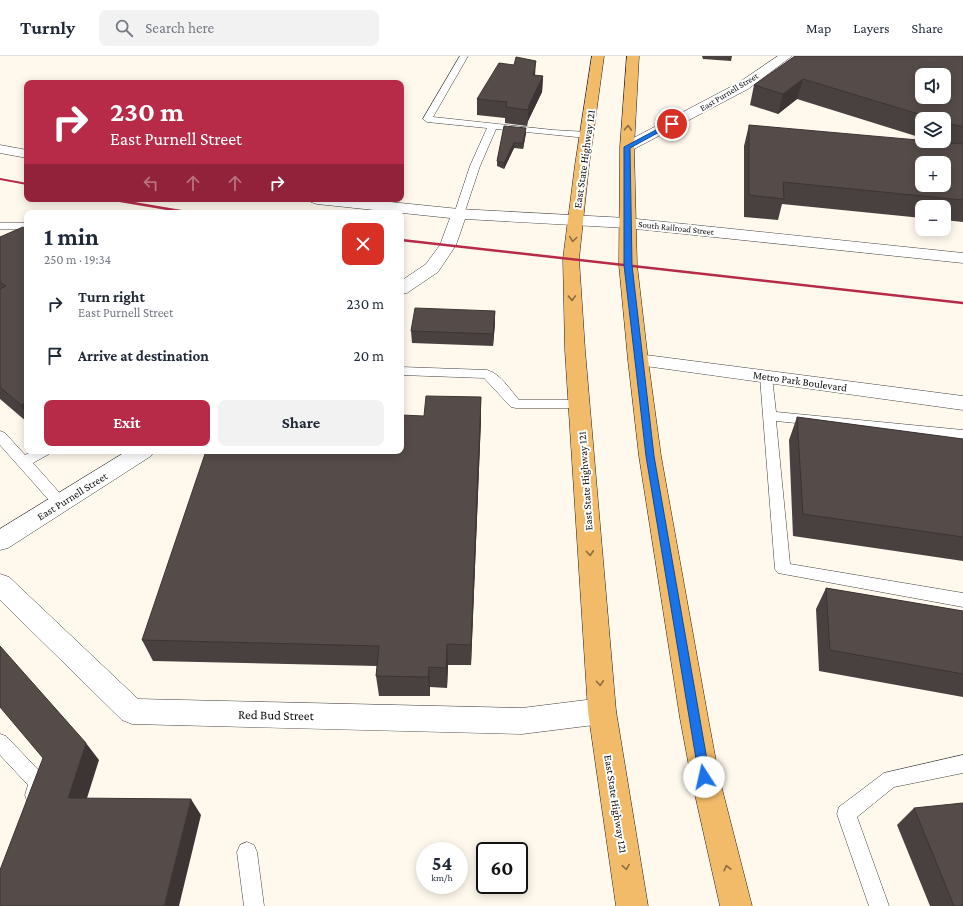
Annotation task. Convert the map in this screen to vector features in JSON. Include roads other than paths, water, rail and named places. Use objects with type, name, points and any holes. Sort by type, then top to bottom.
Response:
[{"type":"main road","name":"East State Highway 121","points":[[598,56],[571,259],[579,404],[602,711],[632,906]]},
{"type":"main road","points":[[633,56],[627,147],[627,223],[628,265],[638,360],[650,456],[704,777],[736,906]]},
{"type":"street","name":"East Purnell Street","points":[[627,147],[743,86],[786,56]]},
{"type":"street","points":[[0,149],[24,153]]},
{"type":"street","name":"South Railroad Street","points":[[345,202],[459,214],[627,223],[963,258]]},
{"type":"street","points":[[404,288],[432,268],[448,245],[459,214]]},
{"type":"street","name":"Metro Park Boulevard","points":[[638,360],[963,403]]},
{"type":"street","name":"East Purnell Street","points":[[0,541],[138,454]]},
{"type":"street","name":"Red Bud Street","points":[[0,584],[132,711],[522,721],[602,711]]},
{"type":"lane","points":[[464,56],[427,119],[587,135]]},
{"type":"lane","points":[[459,214],[475,166],[493,126]]},
{"type":"lane","points":[[0,226],[24,226]]},
{"type":"lane","points":[[404,371],[487,374],[495,379],[505,394],[516,404],[579,404]]},
{"type":"lane","points":[[766,377],[783,569],[963,600]]},
{"type":"lane","points":[[770,416],[963,435]]},
{"type":"lane","points":[[0,436],[60,503]]},
{"type":"lane","points":[[24,462],[39,454]]},
{"type":"lane","points":[[0,742],[38,783],[27,813]]},
{"type":"lane","points":[[879,906],[846,814],[890,779],[963,764]]},
{"type":"lane","points":[[248,852],[254,906]]},
{"type":"railway","points":[[0,179],[24,183]]},
{"type":"railway","points":[[127,202],[174,210]]},
{"type":"railway","points":[[404,240],[963,303]]}]
